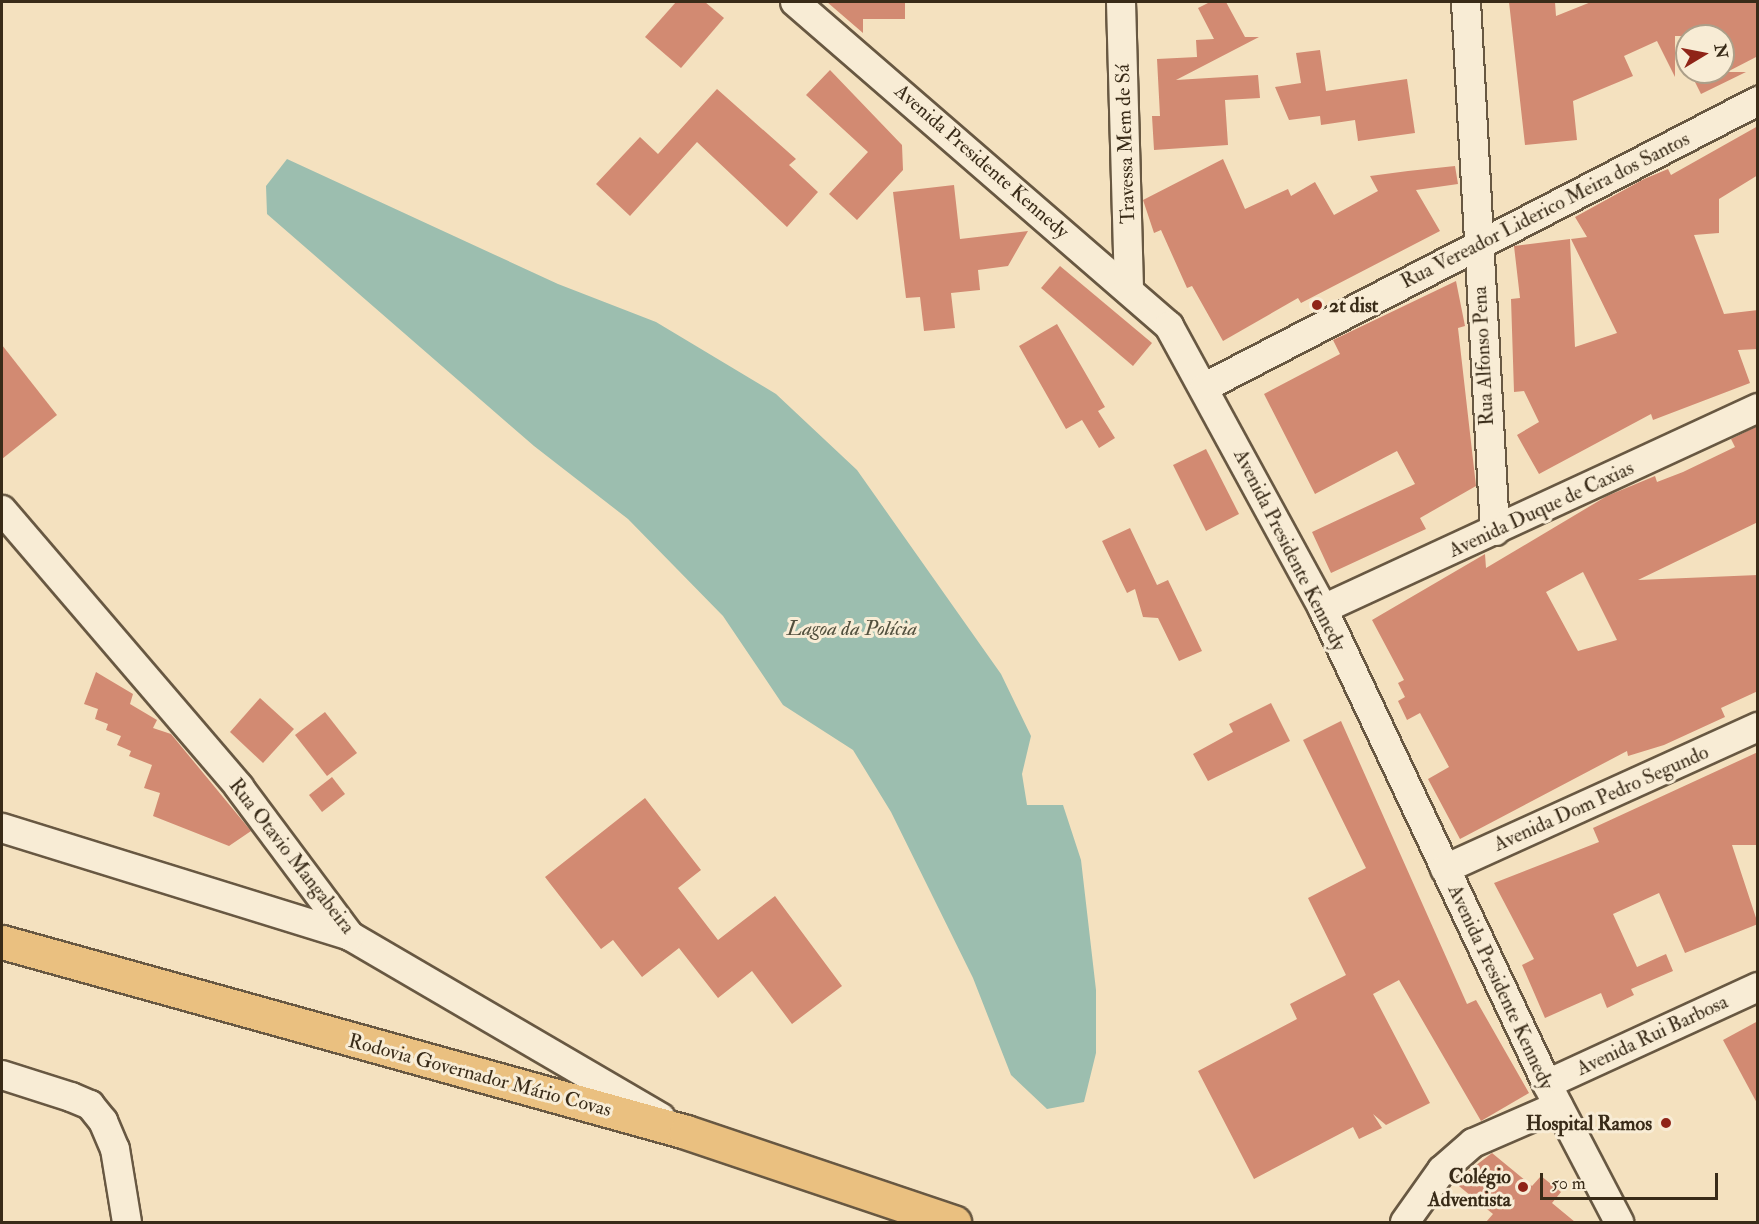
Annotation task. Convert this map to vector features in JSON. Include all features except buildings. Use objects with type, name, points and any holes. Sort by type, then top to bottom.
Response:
[{"type":"highway","name":"Rodovia Governador Mário Covas","points":[[2,942],[686,1132],[954,1222]]},
{"type":"street","name":"Avenida Presidente Kennedy","points":[[795,2],[1129,287],[1169,326],[1205,387],[1323,609],[1552,1095],[1619,1222]]},
{"type":"street","name":"Travessa Mem de Sá","points":[[1121,2],[1129,287]]},
{"type":"street","name":"Rua Alfonso Pena","points":[[1466,2],[1477,244],[1495,531]]},
{"type":"street","name":"Rua Vereador Liderico Meira dos Santos","points":[[1205,387],[1477,244],[1758,101]]},
{"type":"street","name":"Avenida Duque de Caxias","points":[[1323,609],[1758,408]]},
{"type":"street","name":"Rua Otavio Mangabeira","points":[[2,510],[239,786],[350,936],[686,1132]]},
{"type":"street","name":"Avenida Dom Pedro Segundo","points":[[1445,869],[1758,727]]},
{"type":"street","points":[[2,828],[350,936]]},
{"type":"street","name":"Avenida Rui Barbosa","points":[[1405,1222],[1442,1170],[1473,1143],[1552,1095],[1758,987]]},
{"type":"street","points":[[2,1075],[90,1105],[103,1121],[115,1149],[126,1222]]},
{"type":"water","name":"Lagoa da Polícia","points":[[287,159],[558,284],[656,322],[776,394],[857,470],[1001,674],[1031,736],[1022,774],[1027,805],[1063,805],[1081,860],[1096,990],[1096,1053],[1084,1102],[1047,1109],[1011,1075],[973,978],[891,812],[853,750],[783,705],[723,616],[628,519],[534,446],[267,214],[266,186]]},
{"type":"place","name":"2t dist","points":[[1317,305]]},
{"type":"place","name":"Hospital Ramos","points":[[1666,1123]]},
{"type":"place","name":"Colégio Adventista","points":[[1523,1187]]}]
